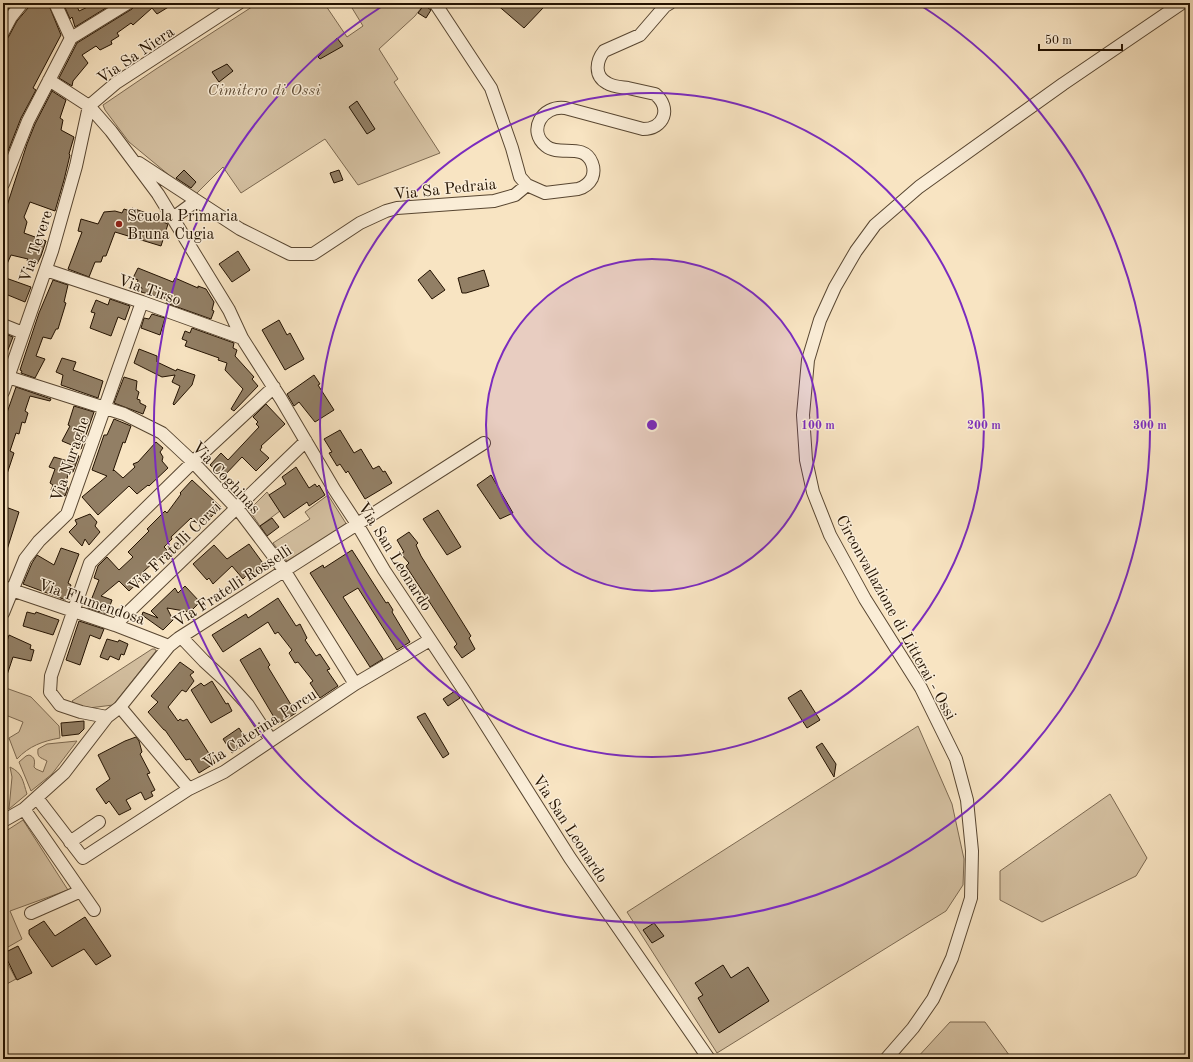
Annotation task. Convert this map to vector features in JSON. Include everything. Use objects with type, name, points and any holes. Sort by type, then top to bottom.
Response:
[{"type":"street","points":[[3,32],[11,17],[22,3]]},
{"type":"street","points":[[55,3],[71,38]]},
{"type":"street","points":[[3,184],[28,121],[71,38],[128,3]]},
{"type":"street","name":"Via Sa Niera","points":[[89,106],[116,83],[239,3]]},
{"type":"street","points":[[435,3],[491,88],[512,148],[520,177],[527,185],[545,193],[578,189],[587,185],[593,177],[594,172],[592,162],[586,154],[581,151],[555,150],[545,145],[540,140],[538,134],[539,121],[543,114],[549,110],[565,108],[643,129],[652,128],[660,122],[663,117],[664,105],[659,97],[655,94],[603,81],[599,75],[597,62],[604,51],[640,34],[670,3]]},
{"type":"street","name":"Circonvallazione di Litterai - Ossi","points":[[886,1059],[913,1028],[933,999],[952,958],[971,898],[972,851],[967,800],[956,760],[921,688],[854,580],[830,535],[814,492],[806,460],[803,415],[808,360],[820,320],[835,287],[856,250],[876,225],[919,187],[1063,84],[1182,3]]},
{"type":"street","name":"Via San Leonardo","points":[[49,80],[89,106],[111,131],[158,194],[229,310],[242,338],[274,387],[384,570],[463,689],[570,858],[709,1059]]},
{"type":"street","name":"Via Tevere","points":[[3,392],[46,270],[76,166],[89,106]]},
{"type":"street","name":"Via Sa Pedraia","points":[[131,158],[196,201],[247,232],[290,254],[313,254],[360,223],[386,211],[397,208],[494,201],[515,195],[527,185]]},
{"type":"street","points":[[173,218],[196,201]]},
{"type":"street","name":"Via Tirso","points":[[46,270],[142,302],[242,338]]},
{"type":"street","name":"Via Nuraghe","points":[[3,612],[7,588],[25,559],[39,541],[67,514],[142,302]]},
{"type":"street","points":[[3,325],[23,333]]},
{"type":"street","name":"Via Coghinas","points":[[8,377],[124,414],[162,433],[193,462],[237,508],[284,570],[355,684]]},
{"type":"street","points":[[107,717],[81,712],[60,705],[50,692],[51,676],[90,563],[193,462],[274,387]]},
{"type":"street","name":"Via Fratelli Cervi","points":[[115,625],[306,441]]},
{"type":"street","name":"Via Fratelli Rosselli","points":[[3,821],[24,809],[64,773],[107,717],[120,707],[169,646],[179,638],[484,442]]},
{"type":"street","name":"Via Flumendosa","points":[[7,588],[115,625],[169,646]]},
{"type":"street","points":[[179,638],[184,640],[248,705],[271,740]]},
{"type":"street","name":"Via Caterina Porcu","points":[[37,798],[83,858],[189,789],[224,772],[355,684],[430,640]]},
{"type":"street","points":[[120,707],[189,789]]},
{"type":"street","points":[[24,809],[94,910]]},
{"type":"street","points":[[70,842],[99,822]]},
{"type":"street","points":[[31,913],[81,891]]},
{"type":"green space","name":"Cimitero di Ossi","points":[[258,3],[324,3],[347,37],[363,26],[349,3],[425,3],[415,16],[379,49],[398,79],[394,82],[440,153],[358,185],[325,139],[241,193],[223,167],[196,194],[175,180],[129,142],[105,110],[103,105]]},
{"type":"green space","points":[[267,492],[280,511],[260,526],[249,510]]},
{"type":"green space","points":[[328,495],[347,525],[287,561],[273,543],[310,519],[305,512]]},
{"type":"green space","points":[[152,649],[155,649],[156,651],[113,705],[81,709],[72,701]]},
{"type":"green space","points":[[3,687],[31,697],[59,726],[60,738],[37,745],[26,751],[17,759],[9,738],[19,732],[23,722],[3,714]]},
{"type":"green space","points":[[918,726],[952,804],[964,859],[963,885],[946,911],[717,1053],[627,912]]},
{"type":"green space","points":[[77,741],[52,774],[31,791],[19,762],[29,755],[34,760],[34,767],[43,772],[47,761],[39,756],[38,749],[47,744]]},
{"type":"green space","points":[[10,767],[20,775],[27,794],[9,809],[12,777]]},
{"type":"green space","points":[[1110,794],[1147,858],[1136,876],[1042,922],[1000,900],[1000,871]]},
{"type":"green space","points":[[23,820],[68,890],[10,911],[22,939],[3,950],[3,833]]},
{"type":"green space","points":[[3,955],[16,979],[3,986]]},
{"type":"green space","points":[[950,1022],[985,1022],[1012,1059],[916,1059]]},
{"type":"building","points":[[3,3],[12,3],[3,16]]},
{"type":"building","points":[[29,3],[48,3],[61,35],[33,88],[36,90],[21,118],[3,164],[3,39],[7,39],[17,21],[28,8]]},
{"type":"building","points":[[63,3],[79,3],[77,6],[79,11],[92,5],[95,6],[101,3],[114,3],[75,27],[72,17],[70,19]]},
{"type":"building","points":[[135,3],[175,3],[157,14],[152,8],[133,25],[131,23],[117,33],[119,36],[111,41],[112,44],[100,50],[96,46],[82,55],[88,63],[73,81],[72,86],[59,78],[77,43],[132,9]]},
{"type":"building","points":[[495,3],[538,3],[543,8],[524,28]]},
{"type":"building","points":[[424,5],[431,10],[426,18],[418,13]]},
{"type":"building","points":[[337,38],[343,46],[320,59],[318,57]]},
{"type":"building","points":[[227,64],[233,71],[219,82],[212,72]]},
{"type":"building","points":[[52,91],[66,100],[60,118],[63,120],[61,130],[74,137],[64,180],[55,211],[30,202],[24,217],[27,222],[24,233],[46,241],[37,264],[27,261],[28,259],[11,255],[3,273],[3,218],[27,144],[35,124]]},
{"type":"building","points":[[357,101],[375,129],[367,134],[349,107]]},
{"type":"building","points":[[184,170],[196,182],[191,188],[176,178]]},
{"type":"building","points":[[339,170],[343,180],[334,183],[330,173]]},
{"type":"building","points":[[132,208],[164,219],[163,222],[168,224],[161,246],[115,232],[106,256],[103,256],[101,262],[95,262],[89,277],[68,269],[82,232],[78,231],[81,219],[98,224],[104,212],[115,211],[122,213],[124,209],[130,211]]},
{"type":"building","points":[[238,251],[250,270],[232,282],[219,264]]},
{"type":"building","points":[[138,268],[173,282],[175,278],[198,288],[198,286],[206,289],[214,302],[212,310],[214,311],[211,319],[166,303],[168,299],[141,292],[142,288],[136,286],[138,280],[133,278]]},
{"type":"building","points":[[430,270],[445,290],[432,299],[418,280]]},
{"type":"building","points":[[484,270],[489,286],[462,293],[458,278]]},
{"type":"building","points":[[3,277],[31,287],[25,302],[3,293]]},
{"type":"building","points":[[53,280],[68,285],[64,302],[66,303],[58,329],[56,329],[51,339],[43,337],[36,356],[45,359],[35,378],[21,373],[22,371],[20,370],[39,313]]},
{"type":"building","points":[[110,299],[130,306],[125,320],[118,317],[111,336],[90,328],[95,313],[91,312],[96,300],[108,305]]},
{"type":"building","points":[[152,314],[165,318],[160,335],[141,328],[144,318],[149,319]]},
{"type":"building","points":[[279,320],[287,335],[290,333],[304,359],[285,370],[262,330]]},
{"type":"building","points":[[192,328],[234,343],[233,348],[237,350],[235,356],[254,377],[252,379],[258,386],[234,411],[231,409],[243,389],[225,370],[227,363],[218,360],[219,358],[185,346],[187,341],[182,339],[185,331],[190,333]]},
{"type":"building","points":[[3,333],[13,337],[4,360],[3,360]]},
{"type":"building","points":[[139,349],[157,356],[157,362],[176,371],[177,369],[195,375],[192,385],[174,405],[173,404],[180,386],[172,382],[175,375],[162,377],[134,363]]},
{"type":"building","points":[[62,358],[76,362],[73,370],[103,381],[98,398],[61,385],[63,375],[56,372]]},
{"type":"building","points":[[314,375],[320,384],[318,385],[334,410],[315,422],[299,402],[294,406],[287,394]]},
{"type":"building","points":[[124,377],[137,381],[136,390],[139,392],[137,399],[140,400],[140,403],[146,406],[143,414],[114,403]]},
{"type":"building","points":[[16,387],[51,399],[50,401],[30,396],[25,411],[28,413],[25,423],[22,422],[19,434],[16,433],[10,451],[14,453],[5,480],[3,480],[3,424]]},
{"type":"building","points":[[266,404],[285,424],[261,446],[262,447],[260,450],[269,458],[256,471],[242,457],[223,477],[210,465],[221,453],[228,460],[259,427],[256,424],[258,422],[253,417]]},
{"type":"building","points":[[74,406],[94,412],[81,449],[62,441],[70,426],[68,425]]},
{"type":"building","points":[[114,419],[131,426],[125,443],[123,442],[113,471],[114,470],[123,478],[135,467],[133,464],[138,462],[156,442],[163,448],[160,452],[163,457],[162,461],[168,468],[149,486],[148,485],[137,494],[129,486],[98,515],[82,497],[107,476],[92,470],[104,435],[107,435]]},
{"type":"building","points":[[340,430],[354,453],[361,449],[373,469],[379,466],[383,472],[385,471],[392,483],[365,499],[348,471],[346,473],[340,464],[337,466],[329,453],[332,452],[324,439]]},
{"type":"building","points":[[72,453],[79,456],[73,472],[69,471],[65,486],[68,488],[65,496],[51,490],[53,485],[50,483],[55,469],[49,467],[54,457],[68,461]]},
{"type":"building","points":[[296,467],[309,488],[315,484],[317,487],[319,485],[325,495],[309,506],[307,502],[284,518],[269,495],[286,484],[282,477]]},
{"type":"building","points":[[491,475],[513,513],[500,519],[477,485]]},
{"type":"building","points":[[192,480],[221,507],[209,519],[207,517],[199,526],[191,518],[171,537],[172,539],[164,547],[167,550],[143,572],[146,575],[129,591],[119,581],[101,596],[112,600],[107,614],[88,608],[99,580],[94,578],[98,566],[107,557],[119,570],[133,557],[128,552],[149,531],[147,529],[165,511],[167,513],[181,494],[180,493]]},
{"type":"building","points":[[3,506],[19,512],[5,556],[3,556]]},
{"type":"building","points":[[438,510],[461,547],[447,555],[423,519]]},
{"type":"building","points":[[90,514],[97,522],[95,526],[100,532],[89,545],[85,539],[82,546],[69,532],[77,524],[75,520]]},
{"type":"building","points":[[272,518],[279,527],[267,536],[260,526]]},
{"type":"building","points":[[409,532],[418,543],[416,545],[421,556],[471,636],[469,638],[475,649],[462,658],[454,647],[457,644],[406,566],[409,563],[401,554],[404,552],[397,540]]},
{"type":"building","points":[[249,544],[265,566],[250,578],[247,575],[243,579],[232,566],[213,584],[209,578],[207,580],[193,564],[214,545],[227,559]]},
{"type":"building","points":[[61,548],[79,554],[68,583],[71,585],[66,600],[23,584],[37,555],[54,565]]},
{"type":"building","points":[[352,550],[386,603],[388,602],[393,610],[392,612],[410,642],[397,650],[358,588],[343,597],[383,659],[370,667],[310,573],[323,565],[324,568]]},
{"type":"building","points":[[185,586],[200,602],[190,612],[167,608],[173,620],[163,630],[142,615],[143,612],[158,618],[151,611],[175,588],[178,593]]},
{"type":"building","points":[[278,598],[296,626],[300,624],[307,638],[305,640],[316,656],[320,654],[330,669],[327,670],[338,686],[320,698],[310,683],[313,681],[298,662],[295,663],[289,653],[292,650],[278,632],[275,634],[268,622],[223,652],[212,635],[246,614],[248,618]]},
{"type":"building","points":[[27,612],[35,614],[36,612],[59,620],[53,635],[23,626]]},
{"type":"building","points":[[79,621],[104,629],[100,639],[90,635],[80,665],[66,660]]},
{"type":"building","points":[[9,635],[31,645],[30,649],[34,650],[31,661],[13,657],[5,681],[3,680],[3,654]]},
{"type":"building","points":[[107,639],[118,642],[119,640],[128,644],[124,655],[121,654],[119,660],[110,656],[108,660],[100,657]]},
{"type":"building","points":[[260,648],[270,665],[268,667],[296,713],[278,724],[240,660]]},
{"type":"building","points":[[180,662],[194,672],[190,675],[194,681],[186,692],[182,690],[168,707],[178,721],[180,719],[183,721],[187,719],[215,763],[199,773],[190,759],[186,760],[165,730],[148,712],[158,702],[151,696]]},
{"type":"building","points":[[212,681],[232,711],[211,723],[191,690],[201,683],[204,686]]},
{"type":"building","points":[[801,690],[820,720],[807,728],[788,698]]},
{"type":"building","points":[[455,691],[460,698],[448,706],[443,699]]},
{"type":"building","points":[[425,713],[449,754],[443,758],[417,717]]},
{"type":"building","points":[[84,721],[84,729],[79,734],[62,736],[61,723]]},
{"type":"building","points":[[239,728],[248,742],[232,753],[223,739]]},
{"type":"building","points":[[136,737],[139,741],[142,752],[140,754],[150,773],[147,774],[155,790],[151,792],[153,796],[145,800],[141,792],[126,800],[131,809],[119,815],[109,801],[106,804],[96,789],[110,779],[98,755]]},
{"type":"building","points":[[822,743],[836,764],[834,777],[816,747]]},
{"type":"building","points":[[85,917],[111,956],[96,965],[84,949],[52,967],[29,934],[29,930],[44,921],[55,936]]},
{"type":"building","points":[[654,923],[664,936],[652,943],[643,930]]},
{"type":"building","points":[[18,946],[32,973],[17,980],[4,953]]},
{"type":"building","points":[[723,965],[731,978],[748,967],[769,1001],[719,1033],[698,998],[703,995],[695,983]]},
{"type":"place","name":"Scuola Primaria Bruna Cugia","points":[[119,224]]}]
